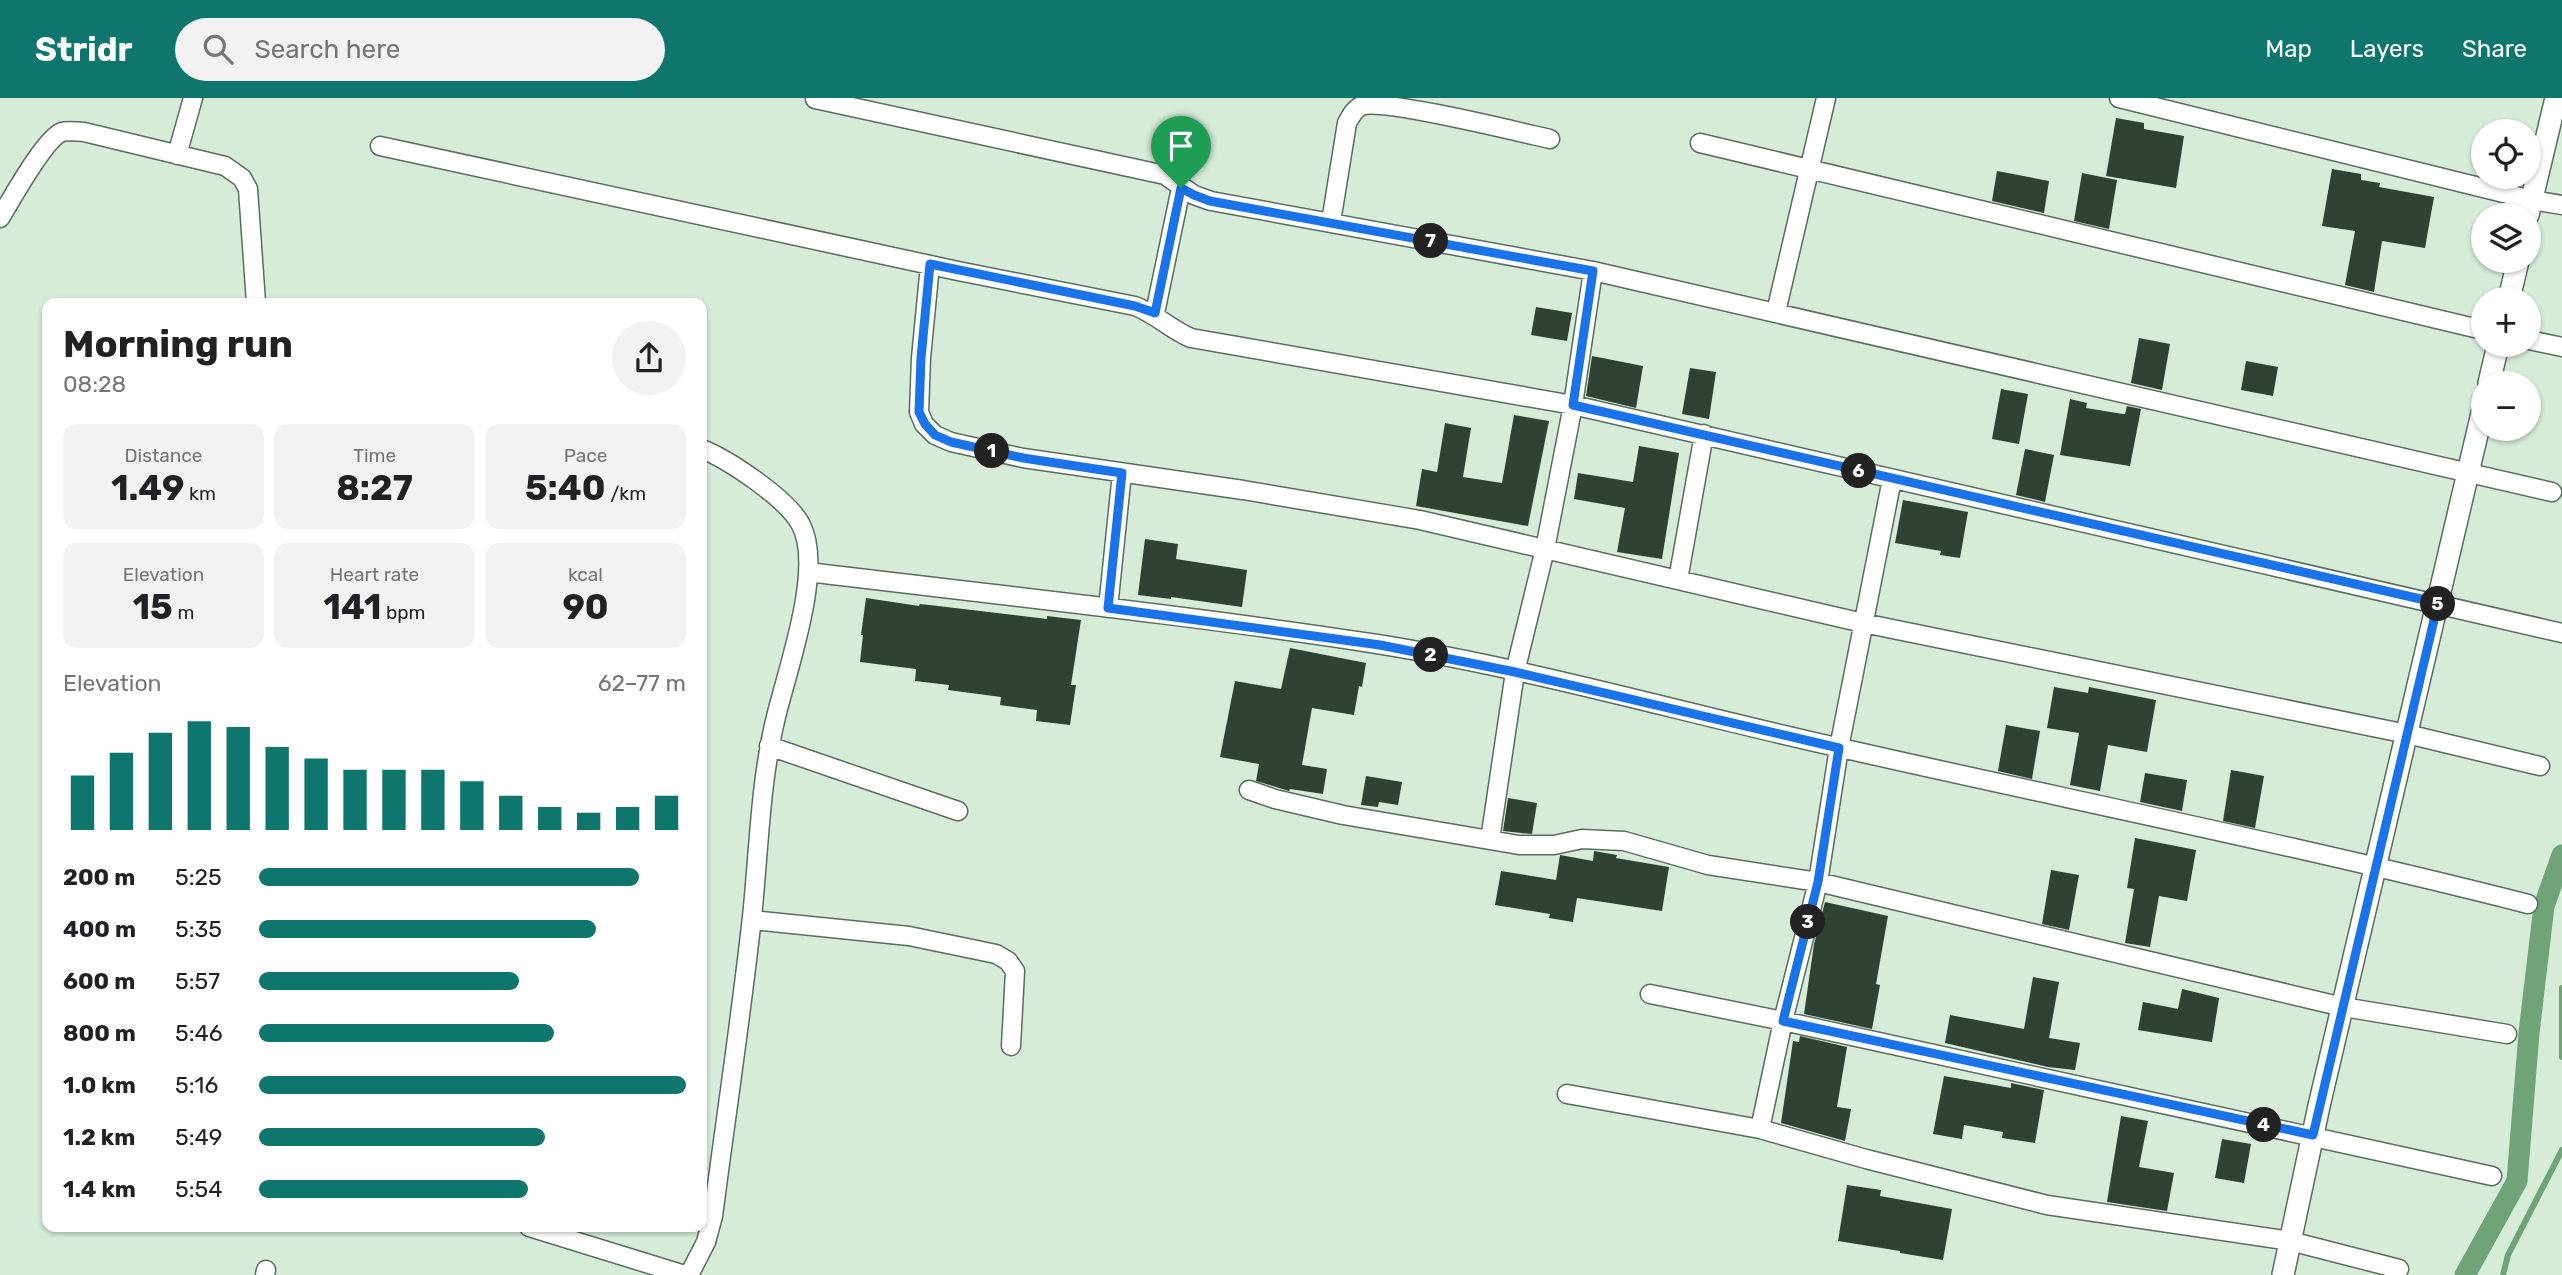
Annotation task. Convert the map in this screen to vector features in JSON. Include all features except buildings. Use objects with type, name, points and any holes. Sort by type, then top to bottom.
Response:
[{"type":"street","points":[[177,155],[192,98]]},
{"type":"street","points":[[1776,312],[1826,98]]},
{"type":"street","points":[[2119,98],[2515,203]]},
{"type":"street","points":[[2531,203],[2556,98]]},
{"type":"street","points":[[816,99],[1165,175],[1181,188],[1210,201],[1593,271],[2552,492]]},
{"type":"street","points":[[1331,222],[1347,123],[1354,110],[1363,105],[1395,106],[1549,139]]},
{"type":"street","points":[[0,218],[36,160],[54,137],[63,131],[84,132],[225,166],[242,178],[248,189],[256,298]]},
{"type":"street","points":[[1700,143],[2471,327]]},
{"type":"street","points":[[380,146],[1135,306],[1155,313],[1171,329],[1191,338],[1573,405],[2562,633]]},
{"type":"street","points":[[1155,313],[1181,188]]},
{"type":"street","points":[[2541,206],[2562,205]]},
{"type":"street","points":[[930,264],[919,412],[935,435],[951,442],[1023,458],[1420,520],[1863,623],[2407,734],[2540,766]]},
{"type":"street","points":[[1490,840],[1515,672],[1545,549],[1573,405],[1593,271]]},
{"type":"street","points":[[2541,343],[2562,347]]},
{"type":"street","points":[[1678,580],[1704,435]]},
{"type":"street","points":[[2283,1275],[2313,1135],[2476,441]]},
{"type":"street","points":[[548,1232],[687,1275],[706,1242],[713,1216],[752,920],[769,746],[803,609],[808,572],[802,525],[782,500],[707,451]]},
{"type":"street","points":[[1108,608],[1122,473]]},
{"type":"street","points":[[1760,1129],[1783,1021],[1818,882],[1839,748],[1892,479]]},
{"type":"street","points":[[808,572],[1108,608],[1380,645],[1515,672],[1839,748],[2376,865],[2528,904]]},
{"type":"street","points":[[769,746],[958,811]]},
{"type":"street","points":[[1249,790],[1343,815],[1490,840],[1538,846],[1581,839],[1624,841],[1708,865],[1818,882],[2343,1007],[2507,1034]]},
{"type":"street","points":[[752,920],[909,936],[996,954],[1009,961],[1015,971],[1010,1046]]},
{"type":"street","points":[[1650,994],[2493,1175]]},
{"type":"street","points":[[1567,1094],[1760,1129],[2047,1205],[2290,1241],[2399,1269]]},
{"type":"waterway","points":[[2465,1275],[2517,1181],[2529,1033],[2544,906],[2562,855]]},
{"type":"waterway","points":[[2562,988],[2562,1057]]},
{"type":"waterway","points":[[2503,1275],[2508,1255],[2562,1150]]},
{"type":"route","points":[[1181,188],[1210,201],[1593,271],[1573,405],[2438,603],[2313,1135],[1783,1021],[1818,882],[1839,748],[1515,672],[1380,645],[1108,608],[1122,473],[1023,458],[951,442],[935,435],[925,424],[919,412],[930,264],[1135,306],[1155,313],[1181,188]]}]
